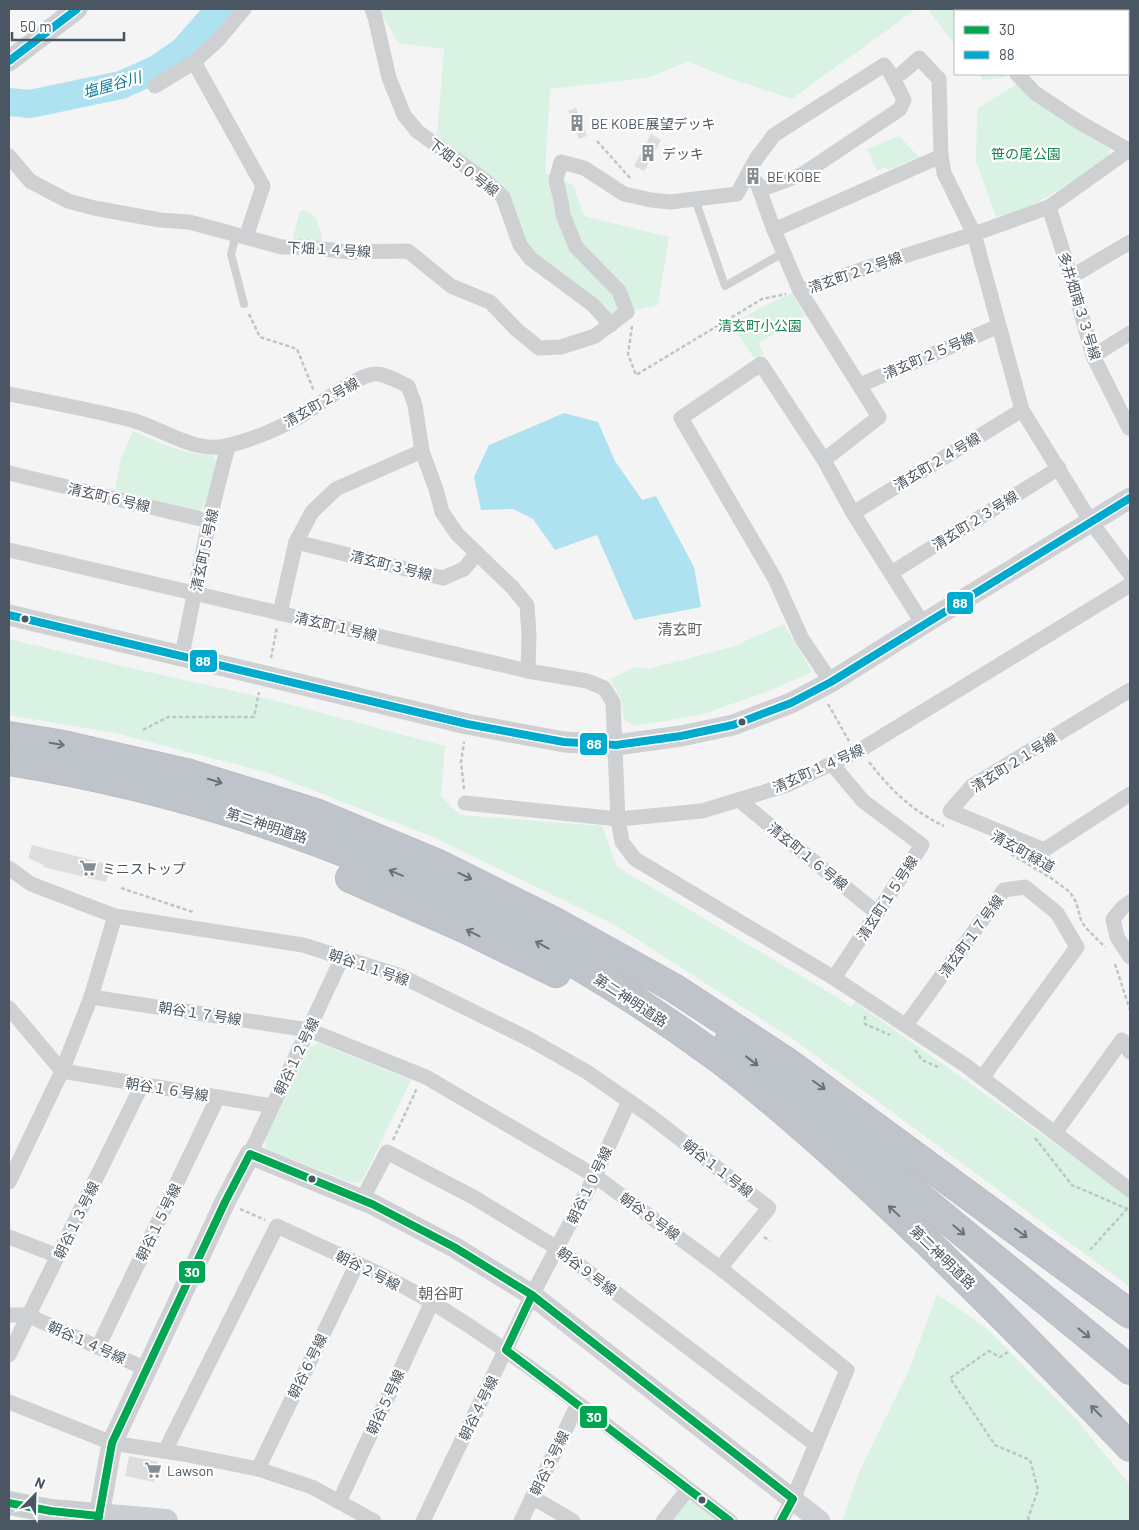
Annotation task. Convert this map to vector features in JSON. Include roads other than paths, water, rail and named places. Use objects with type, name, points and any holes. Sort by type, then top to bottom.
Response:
[{"type":"highway","name":"第二神明道路","points":[[9,736],[127,758],[254,793],[316,813],[378,838],[492,889],[619,956],[729,1023],[840,1100],[1130,1314]]},
{"type":"highway","name":"第二神明道路","points":[[9,761],[108,779],[173,795],[303,836],[361,858],[420,884],[530,939],[605,982],[718,1058],[814,1136],[928,1241],[1130,1446]]},
{"type":"highway","points":[[350,878],[466,929],[549,970],[630,1014],[774,1104]]},
{"type":"highway","name":"第二神明道路","points":[[492,889],[616,965],[731,1044],[1130,1370]]},
{"type":"main road","points":[[9,1502],[51,1511],[99,1518],[166,1521]]},
{"type":"street","points":[[9,61],[77,9]]},
{"type":"street","points":[[155,86],[194,62],[218,40],[244,9]]},
{"type":"street","name":"下畑５０号線","points":[[372,9],[389,78],[404,115],[417,131],[488,182],[503,197],[520,245],[531,259],[593,305],[611,324]]},
{"type":"street","points":[[902,73],[919,58],[939,79],[941,156],[944,173],[974,234],[1022,410],[1091,522],[1130,574]]},
{"type":"street","points":[[194,62],[263,186],[249,228]]},
{"type":"street","points":[[695,199],[737,194],[756,160],[774,135],[884,65],[892,74],[904,100],[900,109],[803,174],[760,190]]},
{"type":"street","points":[[1018,75],[1035,93],[1078,122],[1130,151]]},
{"type":"street","name":"清玄町２２号線","points":[[824,460],[879,417],[800,291],[974,234],[1049,207],[1130,151]]},
{"type":"street","name":"下畑１４号線","points":[[9,156],[30,181],[68,201],[160,220],[189,222],[282,247],[307,247],[349,252],[408,251],[451,286],[490,302],[516,329],[538,348],[561,347],[595,336],[627,312],[619,292],[576,247],[563,215],[556,180],[561,162],[584,168],[624,194],[670,202],[695,199]]},
{"type":"street","points":[[774,230],[941,156]]},
{"type":"street","points":[[743,185],[757,183],[774,230],[800,291]]},
{"type":"street","name":"多井畑南３３号線","points":[[1049,207],[1094,356],[1130,428]]},
{"type":"street","points":[[1071,277],[1130,242]]},
{"type":"street","name":"清玄町２５号線","points":[[860,385],[999,326]]},
{"type":"street","points":[[1094,356],[1130,333]]},
{"type":"street","points":[[829,692],[802,639],[775,579],[680,418],[761,364],[824,460],[853,512],[923,624]]},
{"type":"street","name":"清玄町２号線","points":[[9,394],[83,408],[135,421],[182,441],[210,447],[228,446],[268,433],[298,418],[356,380],[376,374],[408,386],[415,405],[422,451],[436,488],[442,512],[456,534],[512,587],[527,605],[529,635],[528,671]]},
{"type":"street","name":"清玄町２４号線","points":[[853,512],[1022,410]]},
{"type":"street","name":"清玄町５号線","points":[[182,655],[209,521],[228,446]]},
{"type":"street","points":[[280,613],[296,542],[312,512],[336,489],[422,451]]},
{"type":"street","name":"清玄町２３号線","points":[[890,573],[1059,468]]},
{"type":"street","name":"清玄町６号線","points":[[9,473],[209,521]]},
{"type":"street","points":[[9,615],[467,724],[564,742],[616,745],[681,736],[732,725],[829,692],[923,624],[1130,498]]},
{"type":"street","name":"清玄町３号線","points":[[296,542],[442,578],[464,569],[477,553]]},
{"type":"street","name":"清玄町１号線","points":[[9,550],[528,671],[587,681],[604,688],[613,702],[618,818],[622,842],[635,859],[834,978],[906,1025],[982,1078],[1130,1189]]},
{"type":"street","name":"清玄町１４号線","points":[[465,803],[618,818],[702,811],[787,785],[858,752],[1130,585]]},
{"type":"street","name":"清玄町２１号線","points":[[1130,690],[972,786],[950,811],[1044,850],[1130,794]]},
{"type":"street","name":"清玄町１５号線","points":[[832,764],[863,801],[922,845],[834,978]]},
{"type":"street","name":"清玄町１６号線","points":[[740,800],[877,913]]},
{"type":"street","name":"朝谷１１号線","points":[[9,868],[31,884],[115,916],[303,945],[401,976],[531,1040],[587,1072],[629,1101],[769,1208],[720,1268]]},
{"type":"street","name":"清玄町１７号線","points":[[906,1025],[1004,890],[1025,887],[1057,913],[1077,947],[982,1078]]},
{"type":"street","points":[[1130,902],[1113,919],[1118,936],[1130,957]]},
{"type":"street","points":[[9,1182],[62,1071],[91,997],[115,916]]},
{"type":"street","name":"朝谷１２号線","points":[[250,1154],[342,958]]},
{"type":"street","name":"朝谷１７号線","points":[[91,997],[309,1030]]},
{"type":"street","points":[[9,1008],[62,1071]]},
{"type":"street","name":"朝谷８号線","points":[[309,1030],[423,1076],[595,1176],[720,1268],[847,1370],[793,1499],[781,1521]]},
{"type":"street","points":[[1054,1133],[1122,1040],[1130,1052]]},
{"type":"street","name":"朝谷１６号線","points":[[62,1071],[272,1106]]},
{"type":"street","name":"朝谷１３号線","points":[[9,1354],[142,1085]]},
{"type":"street","name":"朝谷１５号線","points":[[98,1347],[218,1097]]},
{"type":"street","name":"朝谷１０号線","points":[[532,1295],[595,1176],[629,1101]]},
{"type":"street","name":"朝谷９号線","points":[[362,1200],[387,1152],[474,1198],[557,1248],[816,1445]]},
{"type":"street","points":[[99,1518],[112,1443],[225,1202],[250,1154],[362,1200],[454,1247],[532,1295],[820,1521]]},
{"type":"street","name":"朝谷２号線","points":[[165,1451],[277,1226],[432,1302],[506,1350],[730,1521]]},
{"type":"street","points":[[9,1237],[58,1256]]},
{"type":"street","name":"朝谷６号線","points":[[258,1469],[357,1264]]},
{"type":"street","name":"朝谷４号線","points":[[423,1521],[532,1295]]},
{"type":"street","name":"朝谷５号線","points":[[339,1502],[432,1302]]},
{"type":"street","points":[[9,1315],[27,1315]]},
{"type":"street","name":"朝谷１４号線","points":[[27,1315],[146,1369]]},
{"type":"street","points":[[9,1402],[112,1443],[258,1469],[312,1486],[374,1521]]},
{"type":"street","name":"朝谷３号線","points":[[521,1521],[578,1404]]},
{"type":"street","points":[[664,1521],[688,1489]]},
{"type":"street","points":[[532,1497],[573,1521]]},
{"type":"lane","points":[[695,199],[725,286],[783,252]]},
{"type":"lane","points":[[236,235],[231,254],[244,304]]},
{"type":"water","points":[[564,413],[598,422],[615,461],[642,500],[656,496],[694,567],[701,607],[634,620],[597,535],[555,550],[533,519],[513,509],[481,510],[474,477],[489,445]]},
{"type":"waterway","name":"塩屋谷川","points":[[9,102],[30,104],[121,85],[157,69],[183,51],[220,9]]},
{"type":"place","name":"BE KOBE展望デッキ","points":[[577,123]]},
{"type":"place","name":"デッキ","points":[[648,153]]},
{"type":"place","name":"BE KOBE","points":[[753,176]]},
{"type":"place","name":"ミニストップ","points":[[88,868]]},
{"type":"place","name":"Lawson","points":[[153,1470]]},
{"type":"district","name":"清玄町","points":[[680,629]]},
{"type":"district","name":"朝谷町","points":[[441,1293]]},
{"type":"park label","name":"笹の尾公園","points":[[1026,153]]},
{"type":"park label","name":"清玄町小公園","points":[[760,325]]}]
